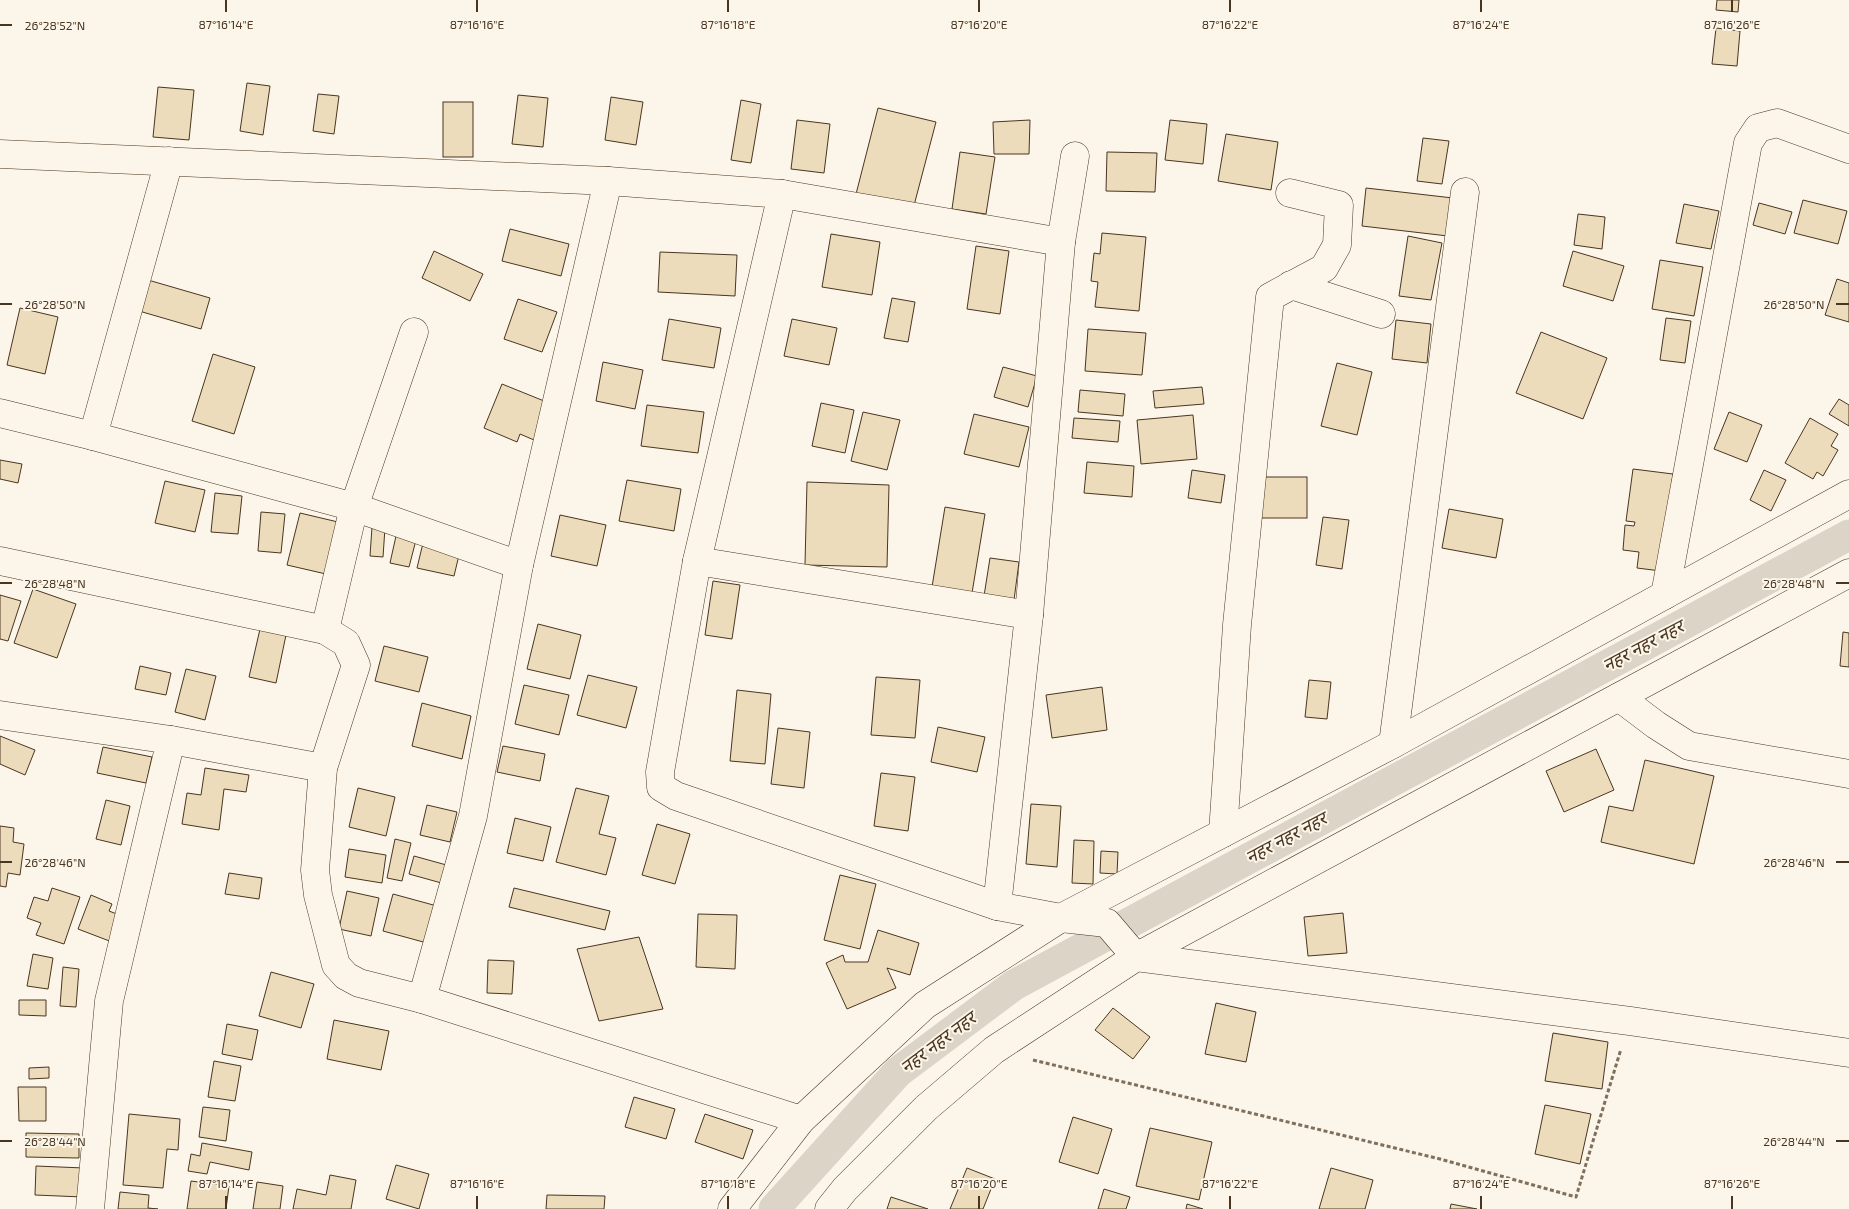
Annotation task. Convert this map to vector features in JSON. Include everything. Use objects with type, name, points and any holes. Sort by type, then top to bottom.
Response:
[{"type":"street","points":[[1665,595],[1748,143],[1758,128],[1777,123],[1849,149]]},
{"type":"street","points":[[0,154],[608,181],[782,194],[1060,242]]},
{"type":"street","points":[[997,906],[1029,616],[1060,242],[1075,156]]},
{"type":"street","points":[[92,436],[169,161]]},
{"type":"street","points":[[422,999],[474,816],[519,565],[608,181]]},
{"type":"street","points":[[1393,744],[1465,192]]},
{"type":"street","points":[[1223,834],[1237,625],[1270,297],[1291,284],[1324,268],[1337,245],[1339,205],[1290,193]]},
{"type":"street","points":[[782,194],[697,561],[660,772],[662,787],[676,796],[997,906],[1062,918],[1107,923],[1136,958],[1630,1021],[1849,1053]]},
{"type":"street","points":[[1291,284],[1380,314]]},
{"type":"street","points":[[325,630],[354,506],[414,332]]},
{"type":"street","points":[[0,413],[354,506],[519,565]]},
{"type":"street","points":[[732,1209],[801,1120],[924,1005],[1062,918],[1393,744],[1849,494]]},
{"type":"street","points":[[0,561],[325,630],[346,643],[356,665],[324,768],[315,870],[318,895],[336,965],[346,976],[359,983],[422,999],[801,1120]]},
{"type":"street","points":[[697,561],[1029,616]]},
{"type":"street","points":[[829,1209],[844,1189],[926,1108],[994,1050],[1136,958],[1849,573]]},
{"type":"street","points":[[1619,697],[1656,725],[1689,746],[1849,774]]},
{"type":"street","points":[[0,715],[171,740],[324,768]]},
{"type":"street","points":[[90,1209],[109,1001],[171,740]]},
{"type":"path","points":[[994,1050],[1440,1159],[1576,1196],[1630,1021]]},
{"type":"building","points":[[1717,0],[1739,0],[1738,12],[1716,10]]},
{"type":"building","points":[[1716,28],[1740,31],[1737,66],[1712,64]]},
{"type":"building","points":[[247,83],[270,86],[263,135],[240,131]]},
{"type":"building","points":[[158,87],[194,90],[189,140],[153,137]]},
{"type":"building","points":[[318,94],[339,96],[334,134],[313,131]]},
{"type":"building","points":[[518,95],[548,98],[543,147],[512,144]]},
{"type":"building","points":[[611,97],[643,102],[636,145],[605,140]]},
{"type":"building","points":[[741,100],[761,104],[751,163],[731,160]]},
{"type":"building","points":[[443,102],[473,102],[473,157],[443,157]]},
{"type":"building","points":[[878,108],[936,122],[912,213],[855,198]]},
{"type":"building","points":[[797,120],[830,124],[824,173],[791,169]]},
{"type":"building","points":[[1030,120],[1029,154],[994,154],[993,122]]},
{"type":"building","points":[[1170,120],[1207,124],[1203,164],[1165,160]]},
{"type":"building","points":[[1226,134],[1278,142],[1271,190],[1218,181]]},
{"type":"building","points":[[1423,138],[1449,141],[1442,184],[1417,181]]},
{"type":"building","points":[[960,152],[995,157],[986,214],[952,209]]},
{"type":"building","points":[[1107,152],[1157,153],[1155,192],[1106,191]]},
{"type":"building","points":[[1366,188],[1453,198],[1448,236],[1362,226]]},
{"type":"building","points":[[1803,200],[1847,211],[1838,244],[1794,233]]},
{"type":"building","points":[[1759,203],[1792,212],[1785,234],[1753,225]]},
{"type":"building","points":[[1684,204],[1719,211],[1711,249],[1676,243]]},
{"type":"building","points":[[1578,214],[1605,217],[1602,249],[1574,245]]},
{"type":"building","points":[[510,229],[569,244],[561,276],[502,261]]},
{"type":"building","points":[[1102,233],[1146,237],[1139,311],[1095,307],[1098,282],[1091,281],[1094,253],[1100,254]]},
{"type":"building","points":[[831,234],[880,242],[872,295],[822,287]]},
{"type":"building","points":[[1408,236],[1442,243],[1431,300],[1399,296]]},
{"type":"building","points":[[976,246],[1009,251],[1000,314],[967,309]]},
{"type":"building","points":[[434,251],[483,274],[470,301],[422,278]]},
{"type":"building","points":[[1573,251],[1624,266],[1613,301],[1563,286]]},
{"type":"building","points":[[660,252],[737,255],[735,296],[658,292]]},
{"type":"building","points":[[1660,260],[1703,267],[1694,316],[1652,309]]},
{"type":"building","points":[[1837,279],[1849,283],[1849,322],[1825,315]]},
{"type":"building","points":[[148,280],[210,298],[201,329],[139,311]]},
{"type":"building","points":[[892,298],[915,302],[908,342],[884,338]]},
{"type":"building","points":[[518,299],[557,312],[542,352],[504,339]]},
{"type":"building","points":[[20,308],[58,317],[45,374],[7,365]]},
{"type":"building","points":[[1666,318],[1691,321],[1685,363],[1660,360]]},
{"type":"building","points":[[669,319],[721,328],[714,368],[662,360]]},
{"type":"building","points":[[792,319],[837,328],[829,365],[784,356]]},
{"type":"building","points":[[1396,320],[1431,324],[1427,363],[1392,359]]},
{"type":"building","points":[[1088,329],[1146,333],[1142,375],[1085,371]]},
{"type":"building","points":[[1541,332],[1607,358],[1583,419],[1516,393]]},
{"type":"building","points":[[213,354],[255,367],[234,434],[192,421]]},
{"type":"building","points":[[603,362],[643,370],[635,409],[596,401]]},
{"type":"building","points":[[1337,363],[1372,372],[1357,435],[1321,426]]},
{"type":"building","points":[[1003,367],[1037,376],[1028,407],[994,397]]},
{"type":"building","points":[[502,384],[549,403],[534,440],[520,434],[517,442],[484,428]]},
{"type":"building","points":[[1202,387],[1204,404],[1155,408],[1153,391]]},
{"type":"building","points":[[1080,390],[1125,394],[1123,416],[1078,412]]},
{"type":"building","points":[[1839,399],[1849,405],[1849,426],[1829,414]]},
{"type":"building","points":[[821,403],[854,410],[845,453],[812,446]]},
{"type":"building","points":[[647,405],[704,412],[698,453],[641,446]]},
{"type":"building","points":[[863,412],[900,420],[887,470],[851,461]]},
{"type":"building","points":[[1729,412],[1762,425],[1747,462],[1714,449]]},
{"type":"building","points":[[974,414],[1029,427],[1019,467],[964,454]]},
{"type":"building","points":[[1193,415],[1197,459],[1141,464],[1137,420]]},
{"type":"building","points":[[1074,418],[1120,421],[1118,442],[1072,438]]},
{"type":"building","points":[[1810,418],[1838,434],[1831,446],[1838,450],[1823,476],[1817,472],[1813,479],[1785,463]]},
{"type":"building","points":[[0,460],[22,464],[18,483],[0,479]]},
{"type":"building","points":[[1087,462],[1134,466],[1132,497],[1084,493]]},
{"type":"building","points":[[1633,469],[1673,474],[1661,571],[1637,568],[1639,552],[1623,550],[1625,525],[1634,526],[1635,522],[1626,521]]},
{"type":"building","points":[[1192,470],[1225,475],[1221,503],[1188,498]]},
{"type":"building","points":[[1764,470],[1786,480],[1771,511],[1750,500]]},
{"type":"building","points":[[1260,477],[1307,477],[1307,518],[1260,518]]},
{"type":"building","points":[[627,480],[681,489],[674,531],[619,521]]},
{"type":"building","points":[[165,481],[205,490],[195,532],[155,523]]},
{"type":"building","points":[[807,482],[889,485],[887,567],[805,565]]},
{"type":"building","points":[[215,493],[242,496],[238,534],[211,532]]},
{"type":"building","points":[[945,507],[985,514],[972,593],[932,587]]},
{"type":"building","points":[[1449,509],[1503,519],[1496,558],[1442,548]]},
{"type":"building","points":[[261,512],[285,514],[281,553],[258,551]]},
{"type":"building","points":[[300,513],[338,522],[326,574],[287,565]]},
{"type":"building","points":[[560,515],[606,525],[597,566],[551,556]]},
{"type":"building","points":[[1323,517],[1349,520],[1342,569],[1316,565]]},
{"type":"building","points":[[372,527],[385,528],[383,557],[370,556]]},
{"type":"building","points":[[396,536],[416,540],[409,567],[390,563]]},
{"type":"building","points":[[423,543],[460,551],[454,576],[417,568]]},
{"type":"building","points":[[990,558],[1019,562],[1014,600],[984,596]]},
{"type":"building","points":[[713,581],[740,585],[732,639],[705,635]]},
{"type":"building","points":[[33,589],[76,604],[57,658],[14,643]]},
{"type":"building","points":[[0,595],[21,601],[8,641],[0,639]]},
{"type":"building","points":[[538,624],[581,635],[570,679],[527,669]]},
{"type":"building","points":[[260,629],[286,635],[276,683],[249,677]]},
{"type":"building","points":[[1843,632],[1849,633],[1849,667],[1840,666]]},
{"type":"building","points":[[384,646],[428,657],[419,692],[375,681]]},
{"type":"building","points":[[140,666],[171,673],[166,695],[135,689]]},
{"type":"building","points":[[186,669],[216,676],[205,720],[175,712]]},
{"type":"building","points":[[588,675],[637,687],[626,728],[577,715]]},
{"type":"building","points":[[876,677],[920,680],[915,738],[871,735]]},
{"type":"building","points":[[1309,680],[1331,682],[1327,719],[1305,717]]},
{"type":"building","points":[[524,685],[569,695],[559,735],[515,724]]},
{"type":"building","points":[[1102,687],[1107,730],[1052,738],[1046,695]]},
{"type":"building","points":[[737,690],[771,694],[765,764],[730,761]]},
{"type":"building","points":[[422,703],[471,716],[462,759],[412,746]]},
{"type":"building","points":[[938,727],[985,737],[977,772],[931,762]]},
{"type":"building","points":[[778,728],[810,732],[804,788],[771,784]]},
{"type":"building","points":[[0,736],[35,750],[25,775],[0,764]]},
{"type":"building","points":[[503,746],[545,754],[540,781],[497,772]]},
{"type":"building","points":[[103,747],[152,757],[146,783],[97,773]]},
{"type":"building","points":[[1596,749],[1614,790],[1564,812],[1546,771]]},
{"type":"building","points":[[1645,760],[1714,776],[1694,864],[1601,842],[1609,806],[1633,811]]},
{"type":"building","points":[[205,768],[249,775],[246,792],[224,789],[219,830],[182,824],[187,793],[201,795]]},
{"type":"building","points":[[881,773],[915,777],[908,831],[874,826]]},
{"type":"building","points":[[358,788],[395,797],[386,836],[349,827]]},
{"type":"building","points":[[576,788],[609,796],[599,834],[616,838],[606,875],[556,862]]},
{"type":"building","points":[[106,800],[130,806],[121,845],[96,839]]},
{"type":"building","points":[[1031,804],[1061,806],[1057,867],[1026,864]]},
{"type":"building","points":[[427,805],[457,812],[450,842],[420,835]]},
{"type":"building","points":[[515,818],[551,827],[543,861],[507,853]]},
{"type":"building","points":[[657,824],[690,834],[675,884],[642,875]]},
{"type":"building","points":[[0,826],[14,828],[13,842],[24,844],[20,875],[8,873],[6,887],[0,886]]},
{"type":"building","points":[[395,839],[411,843],[402,881],[387,878]]},
{"type":"building","points":[[1074,840],[1094,841],[1093,884],[1072,883]]},
{"type":"building","points":[[349,849],[386,855],[382,883],[345,877]]},
{"type":"building","points":[[1101,851],[1118,852],[1117,874],[1100,873]]},
{"type":"building","points":[[414,856],[450,866],[445,884],[409,874]]},
{"type":"building","points":[[229,873],[262,878],[259,899],[225,894]]},
{"type":"building","points":[[840,875],[876,884],[860,949],[824,940]]},
{"type":"building","points":[[52,888],[80,897],[64,944],[36,935],[41,923],[27,918],[34,897],[48,901]]},
{"type":"building","points":[[514,888],[610,911],[605,930],[509,907]]},
{"type":"building","points":[[347,891],[379,898],[371,936],[339,929]]},
{"type":"building","points":[[393,894],[437,906],[427,943],[383,931]]},
{"type":"building","points":[[91,895],[112,904],[109,911],[122,916],[112,942],[78,929]]},
{"type":"building","points":[[1343,913],[1347,953],[1308,956],[1304,917]]},
{"type":"building","points":[[698,914],[737,915],[735,969],[696,967]]},
{"type":"building","points":[[878,930],[919,943],[910,975],[887,968],[896,988],[847,1009],[826,963],[843,955],[845,962],[868,962]]},
{"type":"building","points":[[639,937],[663,1009],[599,1021],[577,949]]},
{"type":"building","points":[[33,954],[53,958],[48,989],[27,986]]},
{"type":"building","points":[[488,960],[514,961],[512,994],[487,993]]},
{"type":"building","points":[[63,967],[79,969],[76,1007],[60,1006]]},
{"type":"building","points":[[271,972],[314,984],[301,1028],[259,1016]]},
{"type":"building","points":[[19,1000],[46,1000],[46,1016],[19,1015]]},
{"type":"building","points":[[1216,1003],[1256,1012],[1246,1062],[1205,1054]]},
{"type":"building","points":[[1113,1008],[1150,1037],[1133,1059],[1095,1030]]},
{"type":"building","points":[[334,1020],[389,1031],[381,1070],[327,1059]]},
{"type":"building","points":[[227,1024],[258,1030],[252,1060],[222,1054]]},
{"type":"building","points":[[1553,1033],[1608,1042],[1602,1089],[1545,1081]]},
{"type":"building","points":[[214,1061],[241,1066],[235,1101],[208,1097]]},
{"type":"building","points":[[49,1067],[49,1078],[29,1079],[29,1068]]},
{"type":"building","points":[[18,1087],[46,1087],[46,1121],[19,1121]]},
{"type":"building","points":[[634,1097],[675,1109],[666,1139],[625,1127]]},
{"type":"building","points":[[1545,1105],[1591,1114],[1580,1164],[1535,1154]]},
{"type":"building","points":[[203,1107],[230,1110],[226,1141],[199,1137]]},
{"type":"building","points":[[129,1114],[180,1119],[178,1150],[167,1149],[163,1188],[123,1185]]},
{"type":"building","points":[[705,1114],[753,1130],[743,1159],[695,1142]]},
{"type":"building","points":[[1073,1117],[1112,1129],[1098,1174],[1059,1162]]},
{"type":"building","points":[[1150,1128],[1212,1142],[1199,1200],[1136,1186]]},
{"type":"building","points":[[26,1133],[79,1134],[79,1158],[26,1157]]},
{"type":"building","points":[[202,1143],[252,1152],[249,1170],[210,1162],[207,1174],[188,1171],[191,1154],[200,1156]]},
{"type":"building","points":[[396,1165],[429,1174],[419,1209],[386,1199]]},
{"type":"building","points":[[36,1166],[84,1168],[83,1197],[35,1195]]},
{"type":"building","points":[[967,1168],[995,1179],[983,1209],[950,1209]]},
{"type":"building","points":[[1331,1168],[1373,1180],[1365,1209],[1319,1209]]},
{"type":"building","points":[[330,1175],[356,1180],[351,1209],[293,1209],[297,1189],[326,1195]]},
{"type":"building","points":[[191,1181],[229,1186],[226,1209],[187,1209]]},
{"type":"building","points":[[257,1182],[283,1186],[280,1209],[253,1209]]},
{"type":"building","points":[[1104,1189],[1130,1197],[1126,1209],[1098,1209]]},
{"type":"building","points":[[120,1192],[149,1195],[148,1208],[158,1209],[118,1209]]},
{"type":"building","points":[[547,1195],[605,1196],[604,1209],[546,1209]]},
{"type":"building","points":[[891,1197],[928,1209],[887,1209]]},
{"type":"building","points":[[1187,1204],[1203,1209],[1186,1209]]},
{"type":"building","points":[[1451,1204],[1477,1209],[1450,1209]]},
{"type":"waterway","name":"नहर नहर नहर","points":[[774,1209],[898,1072],[1014,985],[1849,535]]}]
